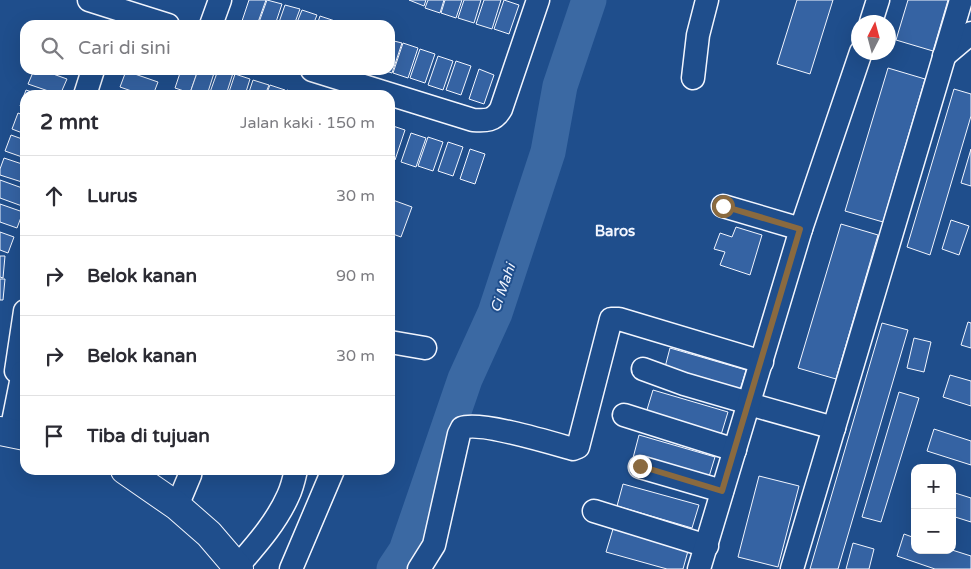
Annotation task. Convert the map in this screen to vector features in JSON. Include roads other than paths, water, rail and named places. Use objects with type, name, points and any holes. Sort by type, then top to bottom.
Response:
[{"type":"main road","points":[[133,475],[177,506],[209,534],[238,568]]},
{"type":"street","points":[[89,0],[111,16],[136,20]]},
{"type":"street","points":[[213,20],[220,0]]},
{"type":"street","points":[[395,96],[473,120],[487,121],[497,116],[538,0]]},
{"type":"street","points":[[693,78],[698,35],[707,0]]},
{"type":"street","points":[[873,15],[878,0]]},
{"type":"street","points":[[792,569],[961,0]]},
{"type":"street","points":[[944,56],[971,33]]},
{"type":"street","points":[[699,569],[800,229],[857,60]]},
{"type":"street","points":[[87,90],[91,75]]},
{"type":"street","points":[[328,75],[376,90]]},
{"type":"street","points":[[723,206],[800,229]]},
{"type":"street","points":[[419,569],[434,545],[459,434],[462,428],[472,426],[499,430],[573,449],[578,447],[611,319],[619,319],[762,362]]},
{"type":"street","points":[[395,343],[425,348]]},
{"type":"street","points":[[12,433],[16,371],[20,344]]},
{"type":"street","points":[[643,369],[684,384],[834,428]]},
{"type":"street","points":[[624,415],[735,450]]},
{"type":"street","points":[[640,466],[722,491]]},
{"type":"street","points":[[177,506],[190,475]]},
{"type":"street","points":[[238,568],[279,513],[288,496],[294,475]]},
{"type":"street","points":[[291,569],[331,475]]},
{"type":"street","points":[[594,511],[707,546]]},
{"type":"waterway","name":"Ci Mahi","points":[[394,569],[406,551],[465,379],[495,313],[548,152],[560,86],[589,0]]},
{"type":"district","name":"Baros","points":[[615,231]]}]
